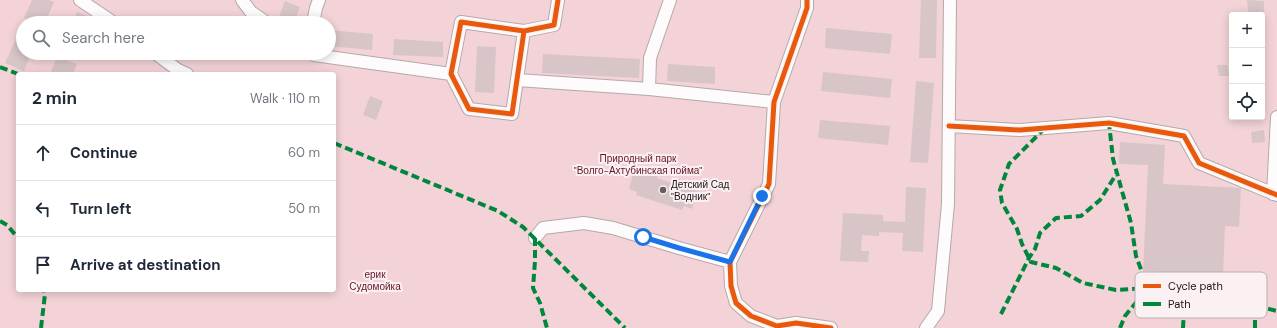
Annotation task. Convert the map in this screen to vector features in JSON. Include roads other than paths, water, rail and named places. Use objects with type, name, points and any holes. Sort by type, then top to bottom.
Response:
[{"type":"street","points":[[80,0],[104,16]]},
{"type":"street","points":[[242,0],[251,12],[257,16]]},
{"type":"street","points":[[315,16],[319,0]]},
{"type":"street","points":[[524,31],[512,114],[469,108],[450,74],[461,22],[524,31],[554,25],[558,0]]},
{"type":"street","points":[[649,89],[650,58],[670,0]]},
{"type":"street","points":[[808,0],[807,8],[774,102],[769,184],[730,262],[731,286],[736,303],[751,316],[777,326],[796,323],[831,328]]},
{"type":"street","points":[[926,328],[938,311],[948,204],[950,0]]},
{"type":"street","points":[[336,57],[450,74]]},
{"type":"street","points":[[165,60],[182,72]]},
{"type":"street","points":[[517,80],[649,89],[774,102]]},
{"type":"street","points":[[949,126],[1020,130],[1109,122],[1184,136],[1199,163],[1275,194],[1277,117]]},
{"type":"street","points":[[535,238],[544,228],[584,223],[613,228],[730,262]]},
{"type":"place","name":"Детский Сад \"Водник\"","points":[[663,190]]},
{"type":"park label","name":"Природный парк \"Волго-Ахтубинская пойма\"","points":[[638,164]]},
{"type":"park label","name":"ерик Судомойка","points":[[375,280]]}]
